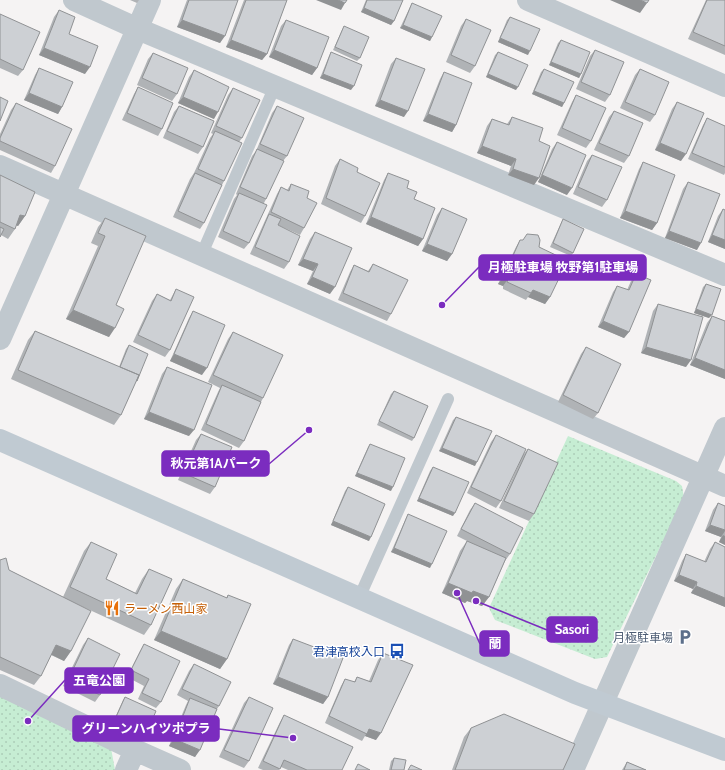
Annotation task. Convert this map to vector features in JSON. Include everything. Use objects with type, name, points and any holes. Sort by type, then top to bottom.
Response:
[{"type":"street","points":[[74,0],[138,29],[725,275]]},
{"type":"street","points":[[0,340],[150,0]]},
{"type":"street","points":[[528,0],[725,86]]},
{"type":"street","points":[[0,166],[725,486]]},
{"type":"street","points":[[574,770],[725,428]]},
{"type":"street","points":[[0,440],[603,704],[725,750]]},
{"type":"street","points":[[0,685],[180,770]]},
{"type":"street","points":[[126,770],[135,750]]},
{"type":"lane","points":[[201,256],[275,86]]},
{"type":"lane","points":[[359,598],[448,399]]},
{"type":"green space","points":[[568,436],[676,481],[682,486],[684,498],[607,657],[595,659],[495,620],[489,608]]},
{"type":"green space","points":[[0,695],[111,748],[115,770],[0,770]]},
{"type":"building","points":[[189,0],[238,0],[225,36],[182,20]]},
{"type":"building","points":[[246,0],[287,0],[267,54],[231,40]]},
{"type":"building","points":[[338,0],[347,0],[345,3]]},
{"type":"building","points":[[367,0],[403,0],[394,21],[364,8]]},
{"type":"building","points":[[640,0],[649,0],[647,3]]},
{"type":"building","points":[[707,0],[725,0],[725,46],[693,32]]},
{"type":"building","points":[[412,3],[442,16],[432,37],[403,25]]},
{"type":"building","points":[[59,10],[75,17],[69,34],[98,46],[90,67],[44,48]]},
{"type":"building","points":[[0,14],[40,32],[23,70],[0,59]]},
{"type":"building","points":[[510,17],[540,29],[530,51],[500,38]]},
{"type":"building","points":[[466,19],[491,30],[475,66],[451,55]]},
{"type":"building","points":[[286,20],[329,37],[317,68],[274,50]]},
{"type":"building","points":[[344,26],[369,37],[360,58],[335,47]]},
{"type":"building","points":[[561,40],[590,52],[581,74],[551,62]]},
{"type":"building","points":[[595,50],[624,62],[610,95],[581,82]]},
{"type":"building","points":[[331,52],[362,65],[354,86],[323,74]]},
{"type":"building","points":[[498,52],[528,65],[518,87],[488,74]]},
{"type":"building","points":[[153,53],[188,68],[177,94],[142,78]]},
{"type":"building","points":[[396,58],[425,69],[408,111],[380,100]]},
{"type":"building","points":[[39,68],[73,82],[62,107],[29,93]]},
{"type":"building","points":[[544,69],[574,82],[564,103],[534,91]]},
{"type":"building","points":[[640,69],[669,82],[655,115],[625,102]]},
{"type":"building","points":[[194,70],[229,87],[218,112],[183,97]]},
{"type":"building","points":[[444,72],[472,83],[456,125],[428,114]]},
{"type":"building","points":[[138,87],[173,103],[162,129],[127,113]]},
{"type":"building","points":[[233,88],[260,100],[242,138],[216,126]]},
{"type":"building","points":[[576,95],[606,108],[591,141],[562,128]]},
{"type":"building","points":[[0,97],[8,101],[0,121]]},
{"type":"building","points":[[677,102],[704,113],[686,154],[660,143]]},
{"type":"building","points":[[16,103],[72,129],[55,166],[0,141]]},
{"type":"building","points":[[179,106],[214,121],[203,147],[167,131]]},
{"type":"building","points":[[277,106],[304,118],[287,156],[260,144]]},
{"type":"building","points":[[614,111],[643,123],[629,156],[599,143]]},
{"type":"building","points":[[512,117],[543,128],[539,141],[550,146],[539,178],[513,169],[516,159],[482,146],[492,119],[509,125]]},
{"type":"building","points":[[707,118],[725,126],[725,167],[692,153]]},
{"type":"building","points":[[215,131],[242,143],[224,181],[198,169]]},
{"type":"building","points":[[557,142],[586,155],[572,188],[542,175]]},
{"type":"building","points":[[257,149],[284,161],[266,199],[240,187]]},
{"type":"building","points":[[592,155],[622,167],[607,200],[578,187]]},
{"type":"building","points":[[340,159],[358,168],[357,172],[380,183],[365,216],[326,198]]},
{"type":"building","points":[[643,162],[675,175],[657,223],[625,211]]},
{"type":"building","points":[[195,173],[222,185],[204,223],[178,211]]},
{"type":"building","points":[[388,173],[409,181],[407,188],[417,192],[414,199],[435,208],[423,239],[371,217]]},
{"type":"building","points":[[0,175],[35,192],[25,216],[20,215],[15,229],[0,222]]},
{"type":"building","points":[[688,182],[720,194],[701,243],[669,231]]},
{"type":"building","points":[[291,184],[309,191],[307,198],[317,203],[304,228],[271,212],[281,187],[289,191]]},
{"type":"building","points":[[239,193],[267,205],[249,243],[223,231]]},
{"type":"building","points":[[442,208],[467,219],[452,254],[427,244]]},
{"type":"building","points":[[723,209],[725,210],[725,240],[712,235]]},
{"type":"building","points":[[269,214],[281,219],[278,225],[300,236],[289,262],[255,247]]},
{"type":"building","points":[[105,218],[146,236],[116,305],[124,309],[115,328],[73,310],[105,236],[98,233]]},
{"type":"building","points":[[563,219],[584,229],[573,253],[553,243]]},
{"type":"building","points":[[0,227],[4,229],[0,237]]},
{"type":"building","points":[[315,232],[352,248],[335,287],[312,277],[318,264],[303,259]]},
{"type":"building","points":[[527,234],[538,235],[540,240],[539,247],[564,259],[562,262],[566,264],[550,297],[533,290],[531,293],[507,282],[508,279],[503,278],[520,240],[523,240]]},
{"type":"building","points":[[373,264],[408,280],[391,314],[343,293],[354,265],[369,272]]},
{"type":"building","points":[[636,274],[651,280],[629,332],[603,321],[617,286],[629,290]]},
{"type":"building","points":[[706,284],[721,289],[712,315],[696,309]]},
{"type":"building","points":[[176,289],[194,297],[170,350],[138,335],[157,294],[171,301]]},
{"type":"building","points":[[658,304],[703,317],[691,360],[646,347]]},
{"type":"building","points":[[193,311],[225,325],[207,368],[174,354]]},
{"type":"building","points":[[712,316],[725,321],[725,370],[695,358]]},
{"type":"building","points":[[35,331],[139,375],[121,415],[18,370]]},
{"type":"building","points":[[233,332],[283,355],[263,398],[213,375]]},
{"type":"building","points":[[129,345],[148,354],[137,381],[139,375],[120,367]]},
{"type":"building","points":[[586,347],[621,364],[598,413],[563,395]]},
{"type":"building","points":[[167,367],[212,385],[194,430],[149,412]]},
{"type":"building","points":[[222,385],[261,402],[244,441],[206,424]]},
{"type":"building","points":[[394,391],[428,406],[414,438],[379,421]]},
{"type":"building","points":[[456,417],[492,431],[477,462],[442,448]]},
{"type":"building","points":[[201,434],[232,447],[215,487],[183,473]]},
{"type":"building","points":[[496,435],[526,449],[501,501],[471,487]]},
{"type":"building","points":[[370,444],[405,458],[393,487],[357,473]]},
{"type":"building","points":[[528,449],[558,463],[534,514],[504,501]]},
{"type":"building","points":[[433,467],[469,482],[455,513],[419,498]]},
{"type":"building","points":[[348,487],[385,504],[371,537],[333,521]]},
{"type":"building","points":[[475,503],[523,528],[510,554],[461,529]]},
{"type":"building","points":[[718,503],[725,506],[725,530],[710,525]]},
{"type":"building","points":[[408,514],[447,531],[432,564],[394,548]]},
{"type":"building","points":[[467,541],[506,558],[489,597],[473,591],[472,593],[448,583]]},
{"type":"building","points":[[91,542],[117,554],[106,579],[137,594],[149,569],[172,579],[151,625],[70,587]]},
{"type":"building","points":[[715,542],[725,547],[725,598],[696,586],[697,582],[679,575],[686,554],[706,562]]},
{"type":"building","points":[[6,558],[9,570],[91,611],[71,651],[56,645],[41,676],[0,657],[0,560]]},
{"type":"building","points":[[183,579],[227,598],[228,595],[251,604],[227,659],[161,631]]},
{"type":"building","points":[[88,638],[120,654],[100,695],[68,680]]},
{"type":"building","points":[[293,639],[343,658],[328,697],[278,677]]},
{"type":"building","points":[[144,644],[180,661],[161,702],[142,693],[149,679],[131,670]]},
{"type":"building","points":[[383,653],[413,665],[381,733],[369,729],[367,734],[329,716],[345,679],[355,682],[357,677],[371,682]]},
{"type":"building","points":[[194,664],[231,682],[219,706],[182,689]]},
{"type":"building","points":[[125,697],[156,711],[147,732],[116,717]]},
{"type":"building","points":[[249,697],[273,708],[249,761],[224,750]]},
{"type":"building","points":[[190,698],[217,709],[200,750],[174,739]]},
{"type":"building","points":[[504,714],[575,744],[563,770],[455,770],[471,728]]},
{"type":"building","points":[[284,715],[353,747],[342,770],[307,770],[284,760],[280,769],[263,761]]},
{"type":"building","points":[[394,758],[406,760],[404,770],[391,770]]},
{"type":"building","points":[[627,762],[646,770],[624,770]]},
{"type":"building","points":[[358,764],[370,770],[355,770]]},
{"type":"building","points":[[411,765],[422,770],[408,770]]},
{"type":"place","name":"月極駐車場 牧野第1駐車場","points":[[442,305]]},
{"type":"place","name":"秋元第1Aパーク","points":[[309,430]]},
{"type":"place","name":"蘭","points":[[457,593]]},
{"type":"place","name":"Sasori","points":[[476,601]]},
{"type":"place","name":"ラーメン西山家","points":[[112,608]]},
{"type":"place","name":"月極駐車場","points":[[685,637]]},
{"type":"place","name":"君津高校入口","points":[[397,651]]},
{"type":"place","name":"五竜公園","points":[[28,721]]},
{"type":"place","name":"グリーンハイツポプラ","points":[[293,738]]}]
